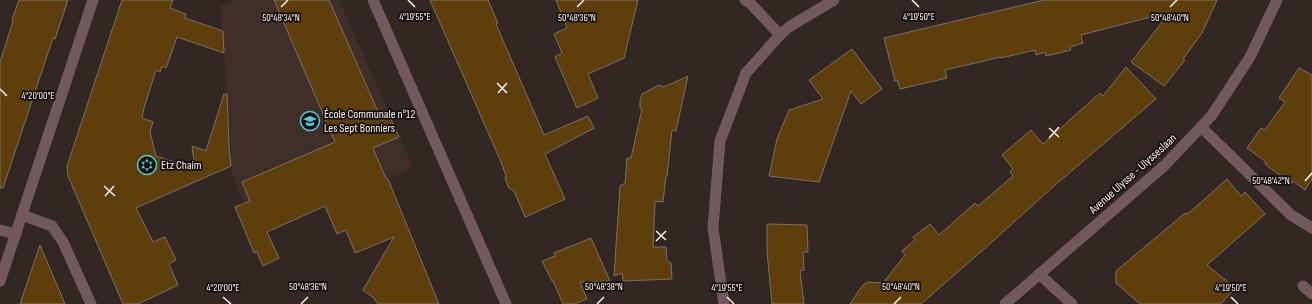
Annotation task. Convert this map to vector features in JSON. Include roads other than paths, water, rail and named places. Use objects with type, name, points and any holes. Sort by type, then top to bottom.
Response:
[{"type":"street","points":[[0,281],[93,0]]},
{"type":"street","points":[[373,0],[506,304]]},
{"type":"street","points":[[745,0],[750,3],[780,35]]},
{"type":"street","points":[[724,304],[713,228],[720,141],[746,73],[789,27],[834,0]]},
{"type":"street","name":"Avenue Ulysse - Ulysseslaan","points":[[1005,304],[1164,166],[1212,115],[1250,57],[1277,0]]},
{"type":"street","points":[[1201,127],[1291,215],[1312,228]]},
{"type":"street","points":[[22,215],[52,226],[63,242],[91,304]]},
{"type":"street","points":[[0,230],[16,234]]},
{"type":"street","points":[[1039,274],[1072,304]]},
{"type":"street","points":[[1303,286],[1312,294]]},
{"type":"place","name":"École Communale n°12 Les Sept Bonniers","points":[[310,121]]},
{"type":"place","name":"Etz Chaim","points":[[147,165]]}]
